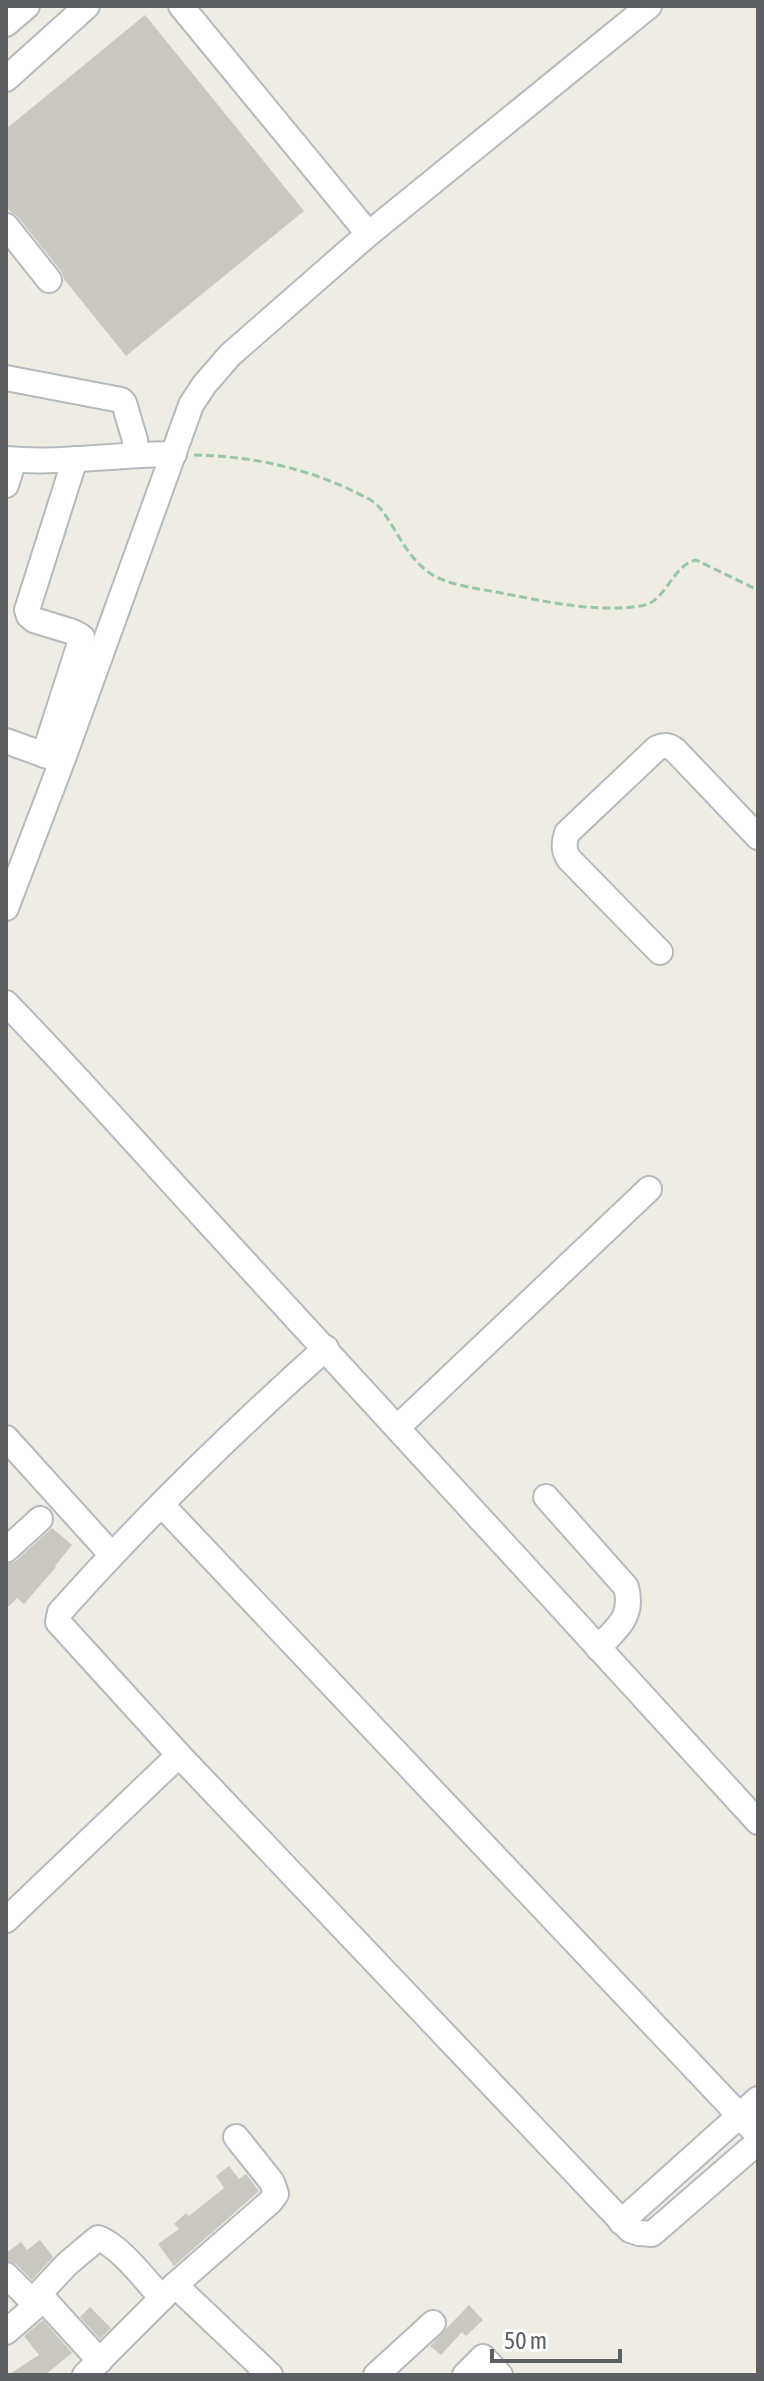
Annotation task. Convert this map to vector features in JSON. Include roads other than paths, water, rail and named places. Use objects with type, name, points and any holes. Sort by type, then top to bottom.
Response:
[{"type":"street","points":[[6,24],[27,6]]},
{"type":"street","points":[[6,79],[87,6]]},
{"type":"street","points":[[181,6],[367,232],[366,236]]},
{"type":"street","points":[[53,758],[174,454],[182,426],[204,385],[230,355],[366,236],[649,6]]},
{"type":"street","points":[[6,226],[49,280]]},
{"type":"street","points":[[6,378],[121,400],[135,440],[135,454]]},
{"type":"street","points":[[6,485],[10,459],[174,454]]},
{"type":"street","points":[[6,908],[53,758],[82,637],[34,620],[27,610],[75,459]]},
{"type":"street","points":[[6,741],[53,758]]},
{"type":"street","points":[[660,952],[569,859],[564,844],[567,833],[663,745],[675,750],[758,837]]},
{"type":"street","points":[[6,1003],[73,1071],[758,1822]]},
{"type":"street","points":[[398,1427],[649,1189]]},
{"type":"street","points":[[326,1348],[243,1423],[111,1554],[60,1612],[58,1622],[179,1755],[630,2230],[652,2234],[758,2142]]},
{"type":"street","points":[[6,1438],[111,1554]]},
{"type":"street","points":[[546,1497],[626,1587],[630,1601],[628,1611],[623,1621],[598,1648]]},
{"type":"street","points":[[162,1505],[750,2107],[758,2135]]},
{"type":"street","points":[[6,1550],[40,1519]]},
{"type":"street","points":[[6,1920],[179,1755]]},
{"type":"street","points":[[621,2222],[750,2107]]},
{"type":"street","points":[[41,2296],[92,2368],[168,2292],[276,2194],[272,2182],[236,2137]]},
{"type":"street","points":[[6,2332],[67,2264],[98,2238],[105,2240],[270,2375]]},
{"type":"street","points":[[6,2275],[29,2298],[41,2296]]},
{"type":"street","points":[[376,2375],[433,2323]]},
{"type":"street","points":[[465,2375],[483,2357],[500,2375]]}]
